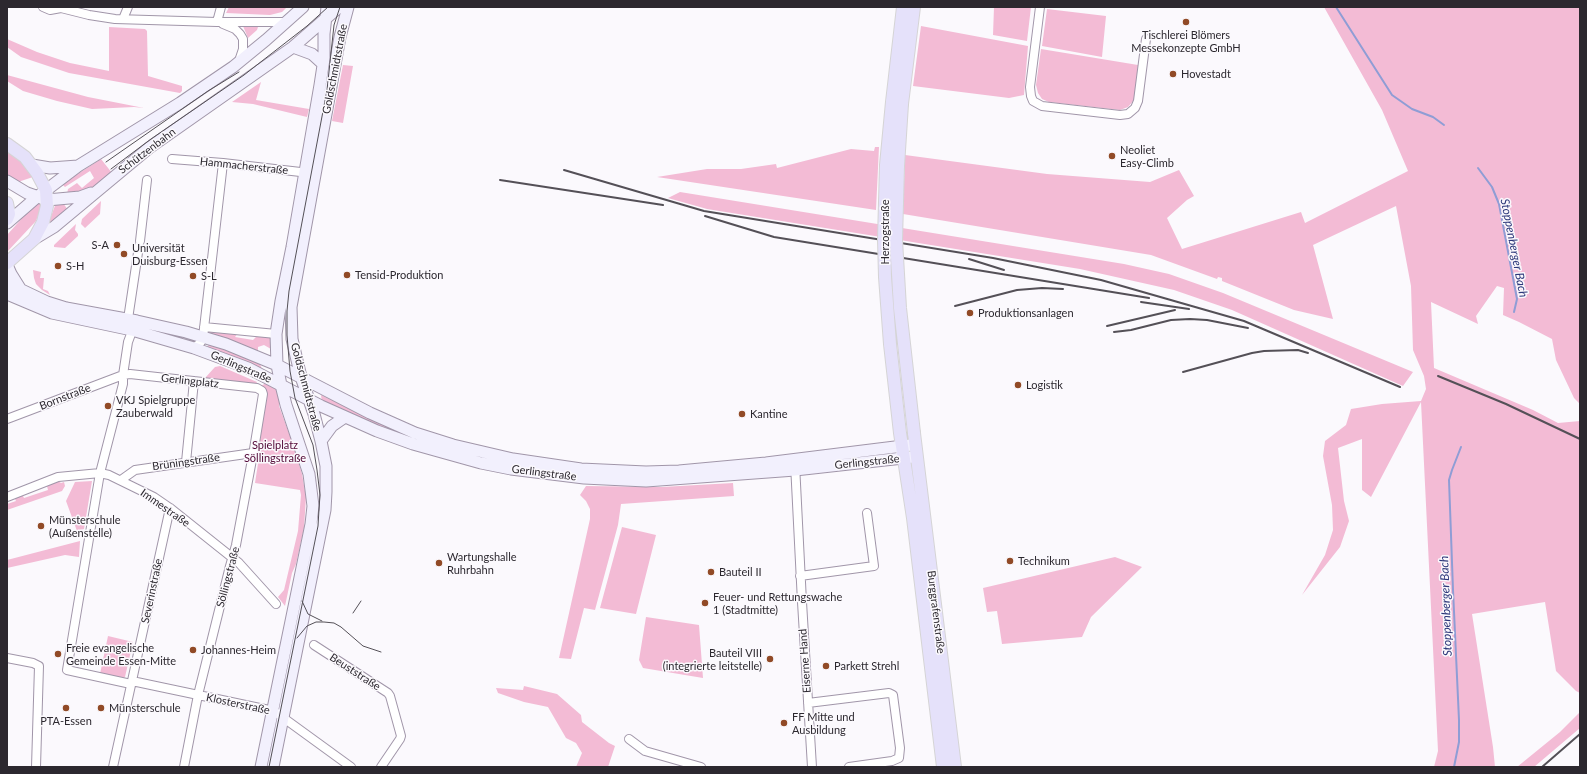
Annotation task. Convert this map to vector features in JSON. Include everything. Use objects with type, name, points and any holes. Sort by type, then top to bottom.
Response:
[{"type":"main road","name":"Schützenbahn","points":[[7,223],[43,196],[78,166],[180,103],[238,62],[303,7]]},
{"type":"main road","name":"Goldschmidtstraße","points":[[273,767],[325,510],[326,466],[314,414],[301,377],[292,339],[291,307],[310,173],[323,64],[327,7]]},
{"type":"main road","name":"Schützenbahn","points":[[7,264],[34,239],[54,227],[94,192],[149,148],[294,47],[339,7]]},
{"type":"main road","name":"Goldschmidtstraße","points":[[262,767],[311,524],[313,506],[309,474],[286,405],[281,384],[277,365],[276,334],[292,247],[348,7]]},
{"type":"main road","name":"Herzogstraße","points":[[903,7],[897,103],[898,166],[896,240],[900,308],[917,456]]},
{"type":"main road","name":"Herzogstraße","points":[[904,452],[900,433],[889,330],[884,238],[886,165],[914,7]]},
{"type":"main road","points":[[294,47],[312,54],[323,64]]},
{"type":"main road","points":[[7,144],[32,165],[41,179],[46,212],[34,239]]},
{"type":"main road","points":[[32,165],[50,168],[78,166]]},
{"type":"main road","points":[[7,181],[43,196],[80,196],[94,192]]},
{"type":"main road","points":[[7,203],[9,214],[7,219]]},
{"type":"main road","points":[[7,264],[11,274],[21,290]]},
{"type":"main road","name":"Gerlingstraße","points":[[7,283],[47,302],[66,308],[133,323],[248,368],[281,384],[308,400],[377,431],[413,444],[481,463],[546,474],[584,478],[646,481],[904,452],[917,456]]},
{"type":"main road","name":"Gerlingstraße","points":[[7,294],[52,313],[203,332],[226,344],[277,365],[370,413],[415,433],[453,445],[513,459],[581,469],[646,472],[795,464]]},
{"type":"main road","points":[[320,441],[332,426],[345,417]]},
{"type":"main road","name":"Gerlingstraße","points":[[904,452],[915,439]]},
{"type":"main road","name":"Burggrafenstraße","points":[[904,452],[943,767]]},
{"type":"main road","name":"Burggrafenstraße","points":[[917,456],[955,767]]},
{"type":"street","points":[[42,7],[50,10],[60,8],[89,15],[122,18],[217,22],[287,22]]},
{"type":"street","points":[[122,18],[128,7]]},
{"type":"street","points":[[217,22],[221,7]]},
{"type":"street","points":[[1040,7],[1030,86],[1033,101],[1042,106],[1120,115],[1128,114],[1135,108],[1138,101],[1146,39]]},
{"type":"street","points":[[217,22],[233,28],[240,34],[244,44],[238,62]]},
{"type":"street","name":"Hammacherstraße","points":[[172,159],[310,173]]},
{"type":"street","points":[[203,332],[222,163]]},
{"type":"street","points":[[100,473],[123,384],[128,342],[133,323],[139,243],[146,180]]},
{"type":"street","name":"Gerlingstraße","points":[[194,348],[201,342],[203,332],[276,334]]},
{"type":"street","name":"Gerlingplatz","points":[[123,375],[130,374],[257,388]]},
{"type":"street","name":"Bornstraße","points":[[7,419],[123,375]]},
{"type":"street","points":[[186,462],[194,381]]},
{"type":"street","name":"Söllingstraße","points":[[184,767],[198,695],[233,557],[263,394],[260,389],[257,388]]},
{"type":"street","name":"Brüningstraße","points":[[121,480],[135,470],[253,453]]},
{"type":"street","name":"Eiserne Hand","points":[[795,464],[800,576],[812,767]]},
{"type":"street","name":"Immestraße","points":[[7,497],[58,477],[100,473],[109,475],[154,497],[170,508],[233,557],[244,567],[276,604]]},
{"type":"street","name":"Klosterstraße","points":[[100,473],[67,670],[274,711],[351,767]]},
{"type":"street","name":"Severinstraße","points":[[113,767],[170,508]]},
{"type":"street","points":[[800,576],[874,566],[867,513]]},
{"type":"street","name":"Beuststraße","points":[[314,644],[388,693],[390,696],[401,736],[381,767]]},
{"type":"street","points":[[7,658],[36,665],[36,767]]},
{"type":"street","points":[[808,703],[889,693],[893,695],[900,748],[899,758],[849,767]]},
{"type":"street","points":[[629,739],[645,751],[701,767]]},
{"type":"green space","points":[[229,7],[287,7],[282,12],[270,15],[226,13]]},
{"type":"green space","points":[[994,7],[1031,7],[1027,41],[993,35]]},
{"type":"green space","points":[[1324,7],[1580,7],[1580,404],[1574,398],[1556,360],[1552,339],[1503,315],[1504,288],[1497,286],[1476,316],[1478,324],[1431,302],[1434,368],[1533,410],[1558,423],[1580,421],[1580,693],[1576,691],[1556,671],[1545,602],[1472,614],[1495,767],[1434,767],[1438,751],[1421,402],[1371,497],[1362,490],[1362,439],[1338,448],[1344,501],[1349,521],[1340,547],[1302,595],[1325,555],[1333,530],[1332,505],[1323,456],[1325,441],[1346,425],[1351,409],[1382,404],[1421,401],[1426,389],[1424,376],[1413,350],[1411,286],[1396,206],[1313,245],[1333,319],[1294,310],[1222,281],[1222,278],[1218,277],[1217,279],[1151,255],[903,214],[905,155],[1047,174],[1150,182],[1179,170],[1194,196],[1187,200],[1167,218],[1182,249],[1301,212],[1305,223],[1408,171],[1382,110]]},
{"type":"green space","points":[[1047,9],[1106,16],[1102,57],[1042,46]]},
{"type":"green space","points":[[243,26],[258,27],[257,30],[248,38]]},
{"type":"green space","points":[[921,26],[1028,46],[1024,95],[1009,98],[913,86]]},
{"type":"green space","points":[[109,27],[145,29],[147,31],[148,76],[182,86],[182,91],[180,93],[69,73],[21,57],[7,47],[7,39],[37,52],[70,63],[109,71]]},
{"type":"green space","points":[[1041,49],[1138,65],[1134,100],[1128,107],[1120,110],[1049,102],[1042,99],[1038,93],[1036,85]]},
{"type":"green space","points":[[343,65],[353,66],[343,123],[332,121]]},
{"type":"green space","points":[[7,75],[88,97],[144,108],[92,109],[57,101],[23,91],[7,81]]},
{"type":"green space","points":[[261,82],[256,100],[309,109],[307,117],[253,104],[232,102]]},
{"type":"green space","points":[[875,147],[879,147],[876,210],[657,177],[707,169],[741,169],[776,164],[777,168],[851,149],[874,151]]},
{"type":"green space","points":[[7,151],[24,164],[33,177],[21,181],[18,184],[7,175]]},
{"type":"green space","points":[[101,159],[112,173],[95,187],[85,191],[67,194],[68,189],[77,183],[82,188],[94,178],[90,171],[65,187],[62,184]]},
{"type":"green space","points":[[680,192],[1124,264],[1169,274],[1223,293],[1413,372],[1403,386],[1232,310],[1174,290],[1080,269],[707,209],[668,198]]},
{"type":"green space","points":[[101,201],[100,214],[85,228],[81,224],[82,219]]},
{"type":"green space","points":[[39,202],[41,203],[41,207],[36,221],[7,252],[7,235]]},
{"type":"green space","points":[[56,203],[63,203],[68,210],[47,227]]},
{"type":"green space","points":[[76,224],[75,230],[78,236],[65,248],[54,247],[54,245]]},
{"type":"green space","points":[[33,270],[41,272],[40,278],[44,278],[43,289],[48,291],[50,295],[36,284]]},
{"type":"green space","points":[[207,330],[238,333],[235,337],[253,340],[257,336],[270,337],[271,349],[264,345],[258,347],[258,353],[208,334]]},
{"type":"green space","points":[[210,343],[260,364],[262,369],[206,349]]},
{"type":"green space","points":[[220,366],[257,382],[256,384],[205,378],[215,367]]},
{"type":"green space","name":"Spielplatz Söllingstraße","points":[[266,383],[276,388],[279,406],[302,474],[306,497],[304,528],[285,606],[278,597],[284,590],[298,531],[301,495],[300,490],[255,483],[261,444],[259,443],[263,388],[261,386]]},
{"type":"green space","points":[[321,395],[369,418],[407,433],[406,435],[369,424],[322,403]]},
{"type":"green space","points":[[57,480],[61,483],[64,482],[65,486],[62,491],[7,510],[7,504],[16,501],[14,497],[22,494],[24,498],[48,490],[47,486],[49,483]]},
{"type":"green space","points":[[92,481],[84,529],[77,531],[66,501],[75,482]]},
{"type":"green space","points":[[733,483],[734,496],[621,504],[618,525],[595,610],[584,608],[571,659],[559,658],[590,519],[590,509],[586,501],[580,495],[586,486],[662,487]]},
{"type":"green space","points":[[622,527],[656,535],[636,614],[600,608]]},
{"type":"green space","points":[[80,541],[79,557],[65,555],[7,568],[7,560]]},
{"type":"green space","points":[[1115,557],[1142,567],[1091,617],[1082,637],[1002,644],[997,611],[987,612],[983,588]]},
{"type":"green space","points":[[646,617],[699,625],[703,678],[643,668],[639,660]]},
{"type":"green space","points":[[108,636],[133,642],[125,677],[123,678],[100,674]]},
{"type":"green space","points":[[524,686],[557,694],[581,715],[582,722],[615,746],[608,767],[576,767],[582,753],[576,743],[566,738],[548,707],[524,702],[498,693],[496,688],[523,690]]},
{"type":"green space","points":[[1580,712],[1580,728],[1534,767],[1517,767],[1560,732]]},
{"type":"waterway","name":"Stoppenberger Bach","points":[[1336,7],[1392,95],[1412,109],[1433,117],[1444,125]]},
{"type":"waterway","name":"Stoppenberger Bach","points":[[1478,168],[1492,187],[1499,204],[1517,299],[1514,312]]},
{"type":"waterway","name":"Stoppenberger Bach","points":[[1454,767],[1459,742],[1459,720],[1449,480],[1461,447]]},
{"type":"tram line","points":[[111,169],[151,139],[244,75],[307,26],[328,7]]},
{"type":"tram line","points":[[269,767],[318,526],[320,495],[317,470],[313,445],[295,398],[290,371],[287,311],[289,291],[327,90],[334,25],[340,7]]},
{"type":"tram line","points":[[106,162],[208,91],[239,72]]},
{"type":"tram line","points":[[302,601],[308,614],[322,621]]},
{"type":"tram line","points":[[353,613],[361,601]]},
{"type":"tram line","points":[[297,638],[307,626],[316,622],[334,623],[341,627],[363,646],[381,652]]},
{"type":"railway","points":[[564,170],[704,211],[993,258],[1101,280],[1244,321],[1400,387]]},
{"type":"railway","points":[[500,180],[663,205]]},
{"type":"railway","points":[[705,216],[774,237],[1149,298]]},
{"type":"railway","points":[[969,259],[1004,270]]},
{"type":"railway","points":[[955,306],[1017,290],[1042,288],[1063,289]]},
{"type":"railway","points":[[1141,302],[1189,309]]},
{"type":"railway","points":[[1107,326],[1175,310]]},
{"type":"railway","points":[[1114,332],[1131,330],[1171,320],[1190,319],[1207,320],[1248,328]]},
{"type":"railway","points":[[1183,372],[1264,351],[1298,350],[1308,353]]},
{"type":"railway","points":[[1438,376],[1506,404],[1580,439]]},
{"type":"railway","points":[[1542,767],[1580,734]]},
{"type":"place","name":"Tischlerei Blömers Messekonzepte GmbH","points":[[1186,22]]},
{"type":"place","name":"Hovestadt","points":[[1173,74]]},
{"type":"place","name":"Neoliet Easy-Climb","points":[[1112,156]]},
{"type":"place","name":"S-A","points":[[117,245]]},
{"type":"place","name":"Universität Duisburg-Essen","points":[[124,254]]},
{"type":"place","name":"S-H","points":[[58,266]]},
{"type":"place","name":"Tensid-Produktion","points":[[347,275]]},
{"type":"place","name":"S-L","points":[[193,276]]},
{"type":"place","name":"Produktionsanlagen","points":[[970,313]]},
{"type":"place","name":"Logistik","points":[[1018,385]]},
{"type":"place","name":"VKJ Spielgruppe Zauberwald","points":[[108,406]]},
{"type":"place","name":"Kantine","points":[[742,414]]},
{"type":"place","name":"Münsterschule (Außenstelle)","points":[[41,526]]},
{"type":"place","name":"Technikum","points":[[1010,561]]},
{"type":"place","name":"Wartungshalle Ruhrbahn","points":[[439,563]]},
{"type":"place","name":"Bauteil II","points":[[711,572]]},
{"type":"place","name":"Feuer- und Rettungswache 1 (Stadtmitte)","points":[[705,603]]},
{"type":"place","name":"Johannes-Heim","points":[[193,650]]},
{"type":"place","name":"Freie evangelische Gemeinde Essen-Mitte","points":[[58,654]]},
{"type":"place","name":"Bauteil VIII (integrierte leitstelle)","points":[[770,659]]},
{"type":"place","name":"Parkett Strehl","points":[[826,666]]},
{"type":"place","name":"PTA-Essen","points":[[66,708]]},
{"type":"place","name":"Münsterschule","points":[[101,708]]},
{"type":"place","name":"FF Mitte und Ausbildung","points":[[784,723]]}]
